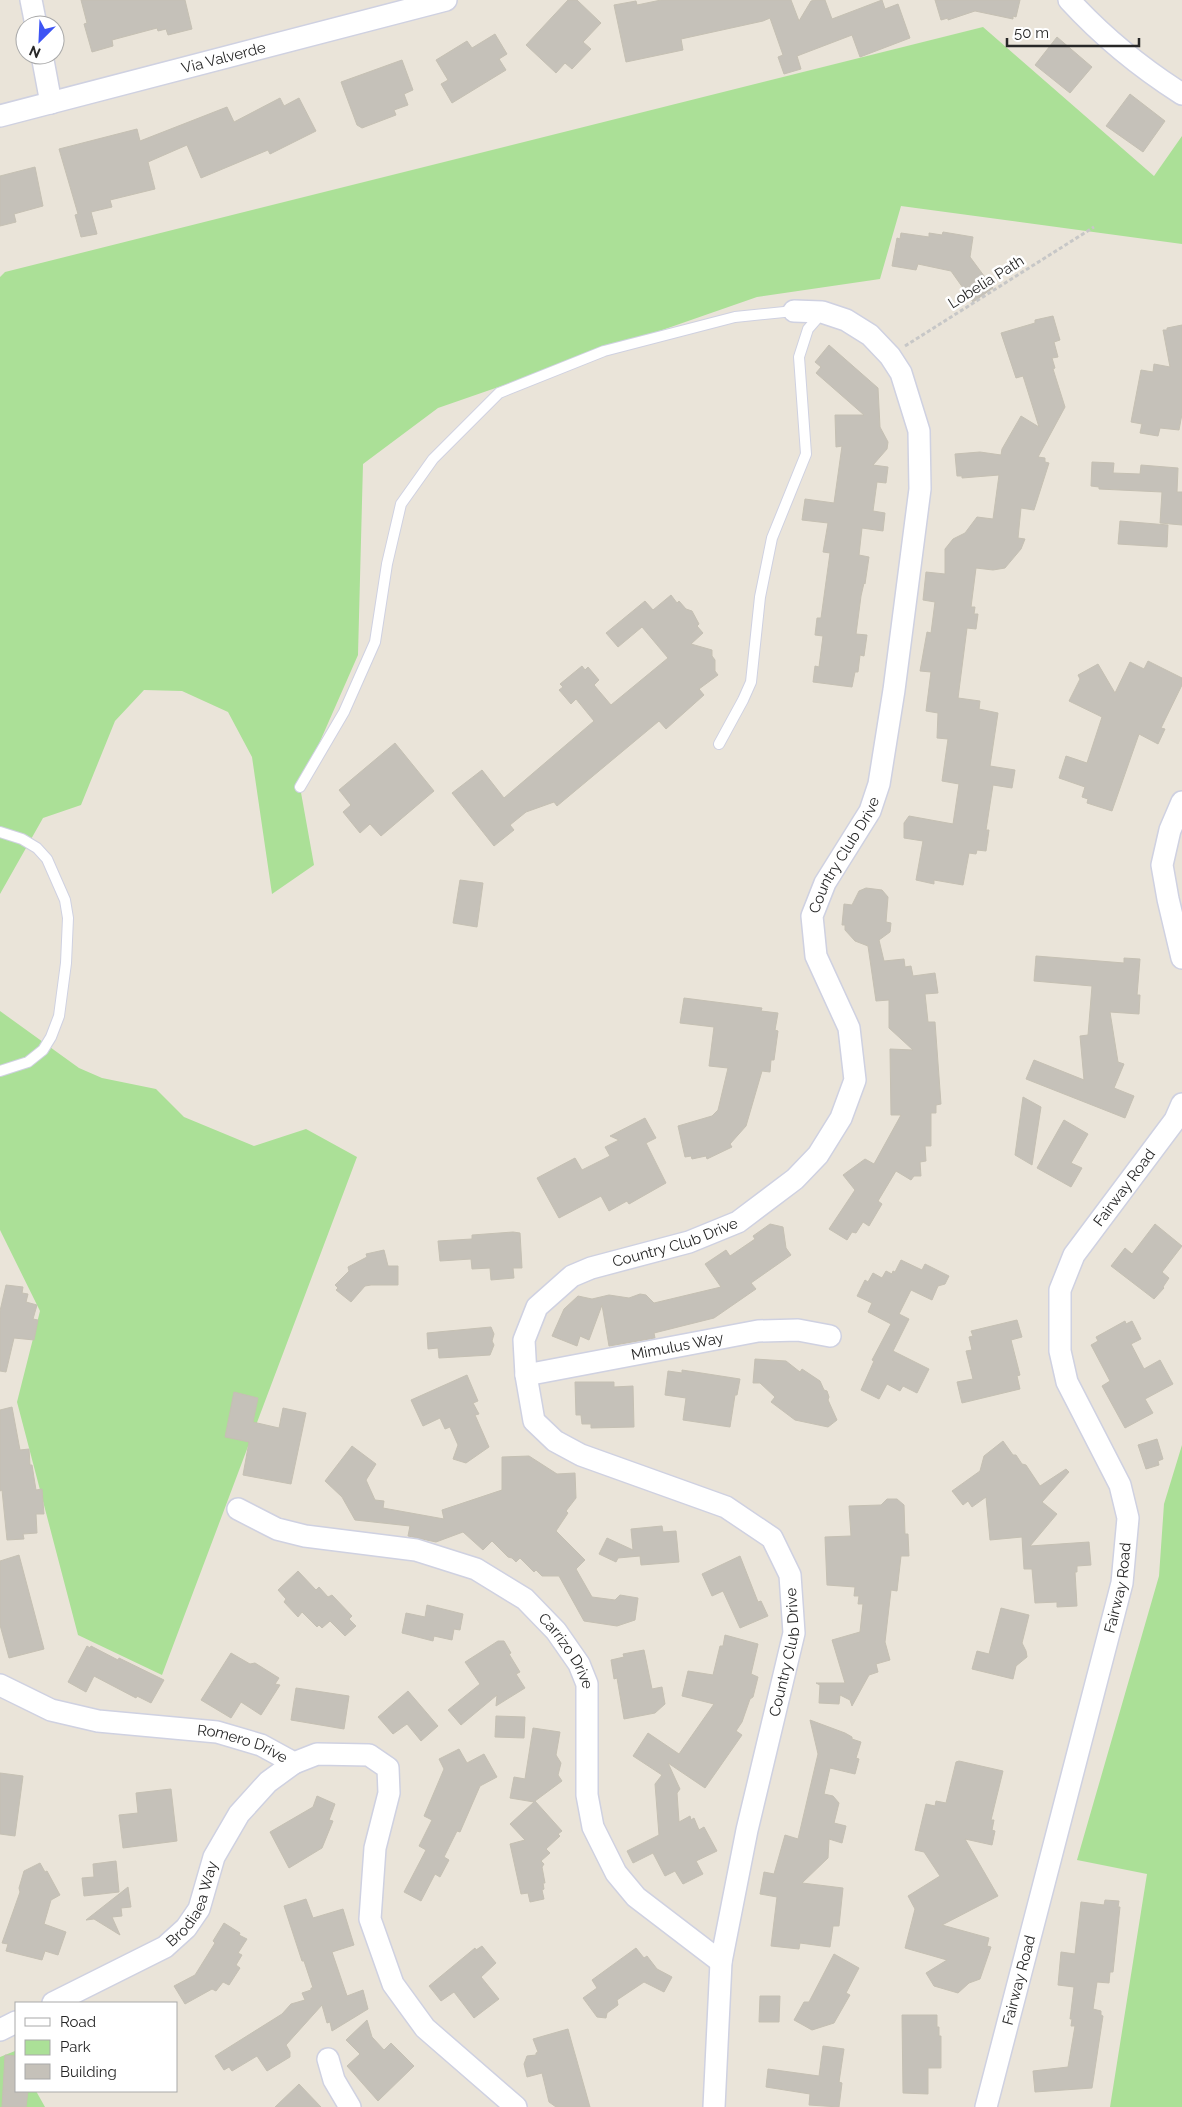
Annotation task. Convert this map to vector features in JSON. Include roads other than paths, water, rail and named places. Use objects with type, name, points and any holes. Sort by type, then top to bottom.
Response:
[{"type":"street","points":[[32,0],[34,15]]},
{"type":"street","name":"Via Valverde","points":[[0,116],[446,0]]},
{"type":"street","points":[[1069,0],[1088,21],[1155,77],[1182,94]]},
{"type":"street","points":[[44,65],[50,102]]},
{"type":"street","name":"Country Club Drive","points":[[714,2107],[721,1962],[747,1830],[794,1633],[790,1575],[772,1538],[726,1507],[581,1456],[555,1441],[534,1421],[526,1375],[524,1340],[537,1307],[572,1276],[591,1268],[689,1242],[738,1222],[795,1179],[818,1155],[841,1118],[856,1080],[849,1028],[816,956],[812,916],[825,883],[870,811],[879,784],[894,690],[920,489],[919,431],[901,373],[890,356],[870,335],[846,320],[822,312],[794,311]]},
{"type":"street","points":[[1182,802],[1170,830],[1162,865],[1182,958]]},
{"type":"street","name":"Fairway Road","points":[[986,2107],[1122,1583],[1128,1518],[1120,1485],[1067,1382],[1060,1351],[1060,1290],[1074,1255],[1175,1120],[1182,1104]]},
{"type":"street","name":"Mimulus Way","points":[[526,1375],[758,1331],[798,1330],[830,1336]]},
{"type":"street","name":"Carrizo Drive","points":[[238,1509],[277,1528],[304,1536],[416,1550],[476,1569],[525,1599],[556,1631],[579,1664],[587,1684],[587,1796],[593,1827],[616,1873],[636,1897],[721,1962]]},
{"type":"street","name":"Romero Drive","points":[[0,1686],[51,1710],[98,1721],[218,1732],[261,1745],[294,1763],[317,1754],[369,1755],[388,1768],[389,1793],[374,1848],[370,1919],[393,1984],[425,2028],[516,2107]]},
{"type":"street","name":"Brodiaea Way","points":[[55,2002],[165,1947],[186,1928],[199,1908],[214,1858],[239,1814],[268,1782],[294,1763]]},
{"type":"street","points":[[0,2030],[15,2022]]},
{"type":"street","points":[[328,2060],[334,2080],[350,2107]]},
{"type":"lane","points":[[300,787],[344,712],[376,642],[387,564],[401,504],[433,459],[499,393],[604,351],[735,317],[794,311]]},
{"type":"lane","points":[[719,744],[751,682],[760,597],[772,538],[806,454],[799,357],[808,328],[822,312]]},
{"type":"lane","points":[[0,832],[22,839],[37,848],[47,859],[65,900],[68,918],[66,963],[58,1016],[51,1037],[43,1050],[28,1062],[0,1072]]}]
